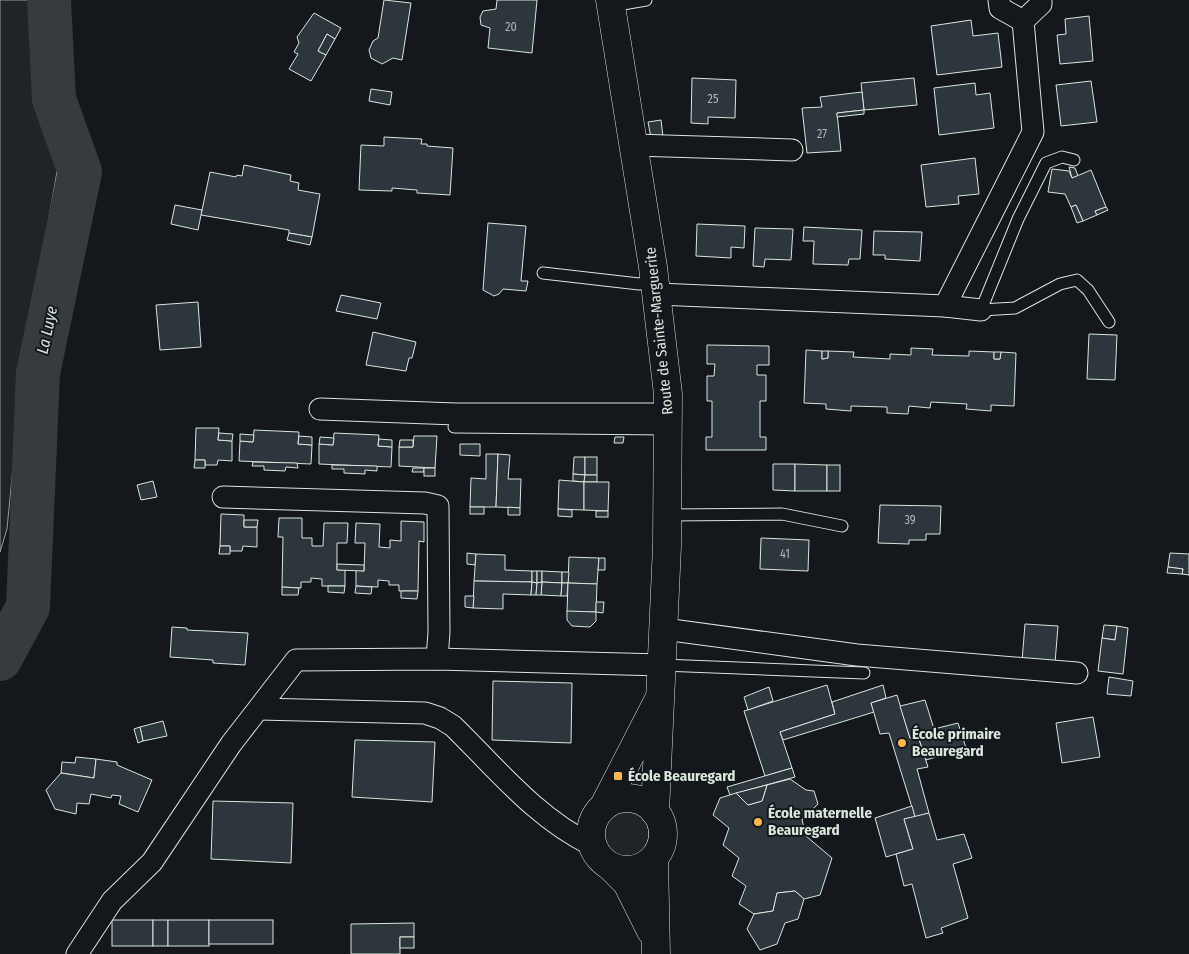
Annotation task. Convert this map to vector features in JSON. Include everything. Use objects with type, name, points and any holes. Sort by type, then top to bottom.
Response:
[{"type":"street","points":[[999,0],[1000,8],[1023,20]]},
{"type":"street","points":[[1023,20],[1041,4],[1041,0]]},
{"type":"street","name":"Route de Sainte-Marguerite","points":[[611,3],[656,287],[669,421],[664,629],[655,812]]},
{"type":"street","points":[[945,306],[1033,132],[1023,20]]},
{"type":"street","points":[[634,145],[792,150]]},
{"type":"street","points":[[656,287],[981,310]]},
{"type":"street","points":[[320,409],[669,421]]},
{"type":"street","points":[[223,497],[425,503],[438,506],[439,632],[436,659]]},
{"type":"street","points":[[664,629],[857,655],[1077,673]]},
{"type":"street","points":[[77,954],[112,901],[152,862],[231,744],[296,660],[436,659],[662,665]]},
{"type":"street","name":"Route de Sainte-Marguerite","points":[[604,806],[661,695]]},
{"type":"street","points":[[259,709],[425,713],[440,718],[453,726],[543,814],[568,833],[592,844]]},
{"type":"street","points":[[610,866],[629,870],[647,864],[654,858],[660,847],[663,835],[661,822],[647,804],[625,798],[604,806],[592,824],[592,844],[596,853],[627,883],[656,948]]},
{"type":"street","points":[[654,858],[656,948]]},
{"type":"lane","points":[[611,3],[646,0]]},
{"type":"lane","points":[[1074,160],[1062,157],[1046,163],[1018,219],[981,310],[1015,308],[1060,284],[1077,280],[1088,290],[1109,322]]},
{"type":"lane","points":[[543,273],[656,287]]},
{"type":"lane","points":[[454,427],[669,421]]},
{"type":"lane","points":[[668,515],[782,514],[842,526]]},
{"type":"lane","points":[[662,665],[864,673]]},
{"type":"shaded area","points":[[0,0],[38,0],[42,85],[60,155],[23,364],[7,529],[0,552]]},
{"type":"shaded area","points":[[626,811],[639,815],[645,821],[649,834],[645,847],[639,853],[626,857],[613,853],[607,847],[603,834],[607,821],[613,815]]},
{"type":"building","points":[[384,0],[411,3],[402,60],[393,58],[382,64],[371,58],[369,50],[373,41],[378,38]]},
{"type":"building","points":[[497,0],[537,0],[532,53],[488,48],[490,28],[481,25],[480,17],[483,11],[496,9]]},
{"type":"building","points":[[314,13],[341,28],[335,39],[327,34],[318,51],[326,55],[311,81],[289,69],[298,54],[294,52],[299,43],[297,37]]},
{"type":"building","points":[[1089,16],[1093,61],[1060,64],[1057,35],[1066,34],[1065,19]]},
{"type":"building","points":[[971,20],[973,36],[998,33],[1002,67],[937,75],[931,26]]},
{"type":"building","points":[[327,34],[335,39],[326,55],[318,51]]},
{"type":"building","points":[[692,78],[736,80],[735,118],[708,117],[708,124],[691,123]]},
{"type":"building","points":[[914,78],[917,105],[864,110],[861,83]]},
{"type":"building","points":[[1091,81],[1097,122],[1061,126],[1056,85]]},
{"type":"building","points":[[975,83],[976,95],[990,93],[994,128],[939,135],[934,88]]},
{"type":"building","points":[[371,89],[392,92],[390,105],[369,101]]},
{"type":"building","points":[[862,92],[864,110],[837,113],[841,151],[807,153],[802,108],[822,107],[820,97]]},
{"type":"building","points":[[864,110],[864,114],[837,117],[837,113]]},
{"type":"building","points":[[661,120],[663,137],[651,138],[648,122]]},
{"type":"building","points":[[384,137],[422,139],[421,144],[427,144],[427,146],[453,148],[450,195],[417,193],[417,190],[392,188],[392,191],[359,190],[361,145],[384,146]]},
{"type":"building","points":[[975,158],[979,194],[958,196],[959,204],[926,207],[921,165]]},
{"type":"building","points":[[244,165],[291,175],[290,181],[299,183],[298,190],[320,194],[312,237],[289,233],[289,230],[201,215],[210,172],[236,177],[237,175],[242,176]]},
{"type":"building","points":[[1069,167],[1075,168],[1078,176],[1072,178]]},
{"type":"building","points":[[1052,169],[1069,171],[1072,178],[1091,170],[1106,207],[1095,211],[1097,215],[1083,221],[1076,205],[1071,207],[1065,194],[1048,192]]},
{"type":"building","points":[[175,205],[202,210],[198,230],[171,224]]},
{"type":"building","points":[[1076,205],[1083,221],[1077,223],[1071,207]]},
{"type":"building","points":[[1106,207],[1108,210],[1097,215],[1095,211]]},
{"type":"building","points":[[488,223],[526,226],[521,281],[528,281],[526,291],[503,289],[494,296],[483,290]]},
{"type":"building","points":[[697,224],[745,226],[744,248],[731,247],[731,258],[696,256]]},
{"type":"building","points":[[804,227],[862,230],[860,259],[849,259],[848,265],[813,264],[814,241],[803,241]]},
{"type":"building","points":[[755,228],[793,229],[791,260],[765,259],[764,267],[753,266]]},
{"type":"building","points":[[874,231],[922,232],[920,261],[885,259],[885,255],[873,255]]},
{"type":"building","points":[[289,233],[312,237],[310,245],[287,240]]},
{"type":"building","points":[[341,295],[381,303],[377,319],[336,311]]},
{"type":"building","points":[[198,302],[201,347],[160,350],[156,305]]},
{"type":"building","points":[[373,332],[416,342],[406,371],[366,365]]},
{"type":"building","points":[[1089,334],[1117,335],[1115,380],[1087,379]]},
{"type":"building","points":[[707,345],[769,346],[769,365],[757,365],[757,375],[766,375],[766,401],[760,401],[760,437],[766,437],[766,450],[706,450],[706,437],[712,437],[712,401],[707,401],[707,376],[714,376],[715,364],[707,364]]},
{"type":"building","points":[[911,348],[933,349],[932,355],[969,356],[969,351],[994,352],[994,359],[1000,359],[1001,352],[1016,353],[1014,406],[991,405],[991,411],[966,409],[967,404],[931,402],[930,408],[909,406],[908,414],[887,413],[887,407],[851,406],[851,411],[826,409],[826,404],[804,403],[806,350],[822,351],[822,359],[828,358],[828,351],[854,352],[853,357],[890,359],[890,354],[911,355]]},
{"type":"building","points":[[822,351],[828,351],[828,358],[822,359]]},
{"type":"building","points":[[994,352],[1001,352],[1000,359],[994,359]]},
{"type":"building","points":[[196,428],[219,428],[218,440],[232,441],[232,461],[218,460],[217,465],[205,465],[205,460],[195,460]]},
{"type":"building","points":[[254,430],[299,432],[298,444],[312,445],[311,464],[239,461],[240,441],[253,442]]},
{"type":"building","points":[[219,433],[233,434],[232,441],[218,440]]},
{"type":"building","points":[[334,433],[379,435],[378,446],[392,447],[391,467],[319,464],[319,444],[333,445]]},
{"type":"building","points":[[240,434],[254,435],[253,442],[240,441]]},
{"type":"building","points":[[299,436],[312,437],[312,445],[298,444]]},
{"type":"building","points":[[414,436],[437,436],[435,468],[399,466],[399,447],[413,447]]},
{"type":"building","points":[[320,437],[334,438],[333,445],[319,444]]},
{"type":"building","points":[[615,437],[624,437],[623,443],[614,443]]},
{"type":"building","points":[[379,439],[392,440],[392,447],[378,446]]},
{"type":"building","points":[[400,440],[413,440],[413,447],[399,447]]},
{"type":"building","points":[[460,444],[480,444],[480,456],[460,455]]},
{"type":"building","points":[[486,454],[498,454],[496,507],[470,507],[471,478],[486,479]]},
{"type":"building","points":[[498,454],[510,455],[508,479],[521,479],[520,508],[496,507]]},
{"type":"building","points":[[574,457],[585,457],[585,475],[573,474]]},
{"type":"building","points":[[585,457],[597,457],[597,475],[585,475]]},
{"type":"building","points":[[195,460],[205,460],[205,468],[194,468]]},
{"type":"building","points":[[253,462],[297,463],[298,468],[286,467],[285,471],[264,470],[264,466],[252,466]]},
{"type":"building","points":[[773,464],[795,464],[795,491],[773,490]]},
{"type":"building","points":[[795,464],[827,465],[827,491],[795,491]]},
{"type":"building","points":[[332,465],[377,466],[377,471],[365,470],[365,474],[344,473],[344,469],[332,469]]},
{"type":"building","points":[[827,465],[840,465],[840,491],[827,491]]},
{"type":"building","points":[[413,468],[424,468],[424,472],[412,472]]},
{"type":"building","points":[[424,468],[435,468],[435,476],[424,476]]},
{"type":"building","points":[[573,474],[585,475],[584,482],[573,481]]},
{"type":"building","points":[[585,475],[597,475],[597,482],[584,482]]},
{"type":"building","points":[[559,480],[584,482],[584,510],[558,509]]},
{"type":"building","points":[[153,481],[157,497],[141,500],[137,485]]},
{"type":"building","points":[[584,482],[609,482],[608,511],[584,510]]},
{"type":"building","points":[[880,505],[941,506],[940,534],[926,534],[926,540],[909,540],[909,544],[878,543]]},
{"type":"building","points":[[470,507],[484,507],[484,514],[470,514]]},
{"type":"building","points":[[508,507],[520,508],[520,515],[508,515]]},
{"type":"building","points":[[558,509],[572,510],[572,517],[558,516]]},
{"type":"building","points":[[596,511],[608,511],[608,517],[596,517]]},
{"type":"building","points":[[221,514],[244,515],[244,527],[257,527],[257,547],[243,546],[242,551],[230,551],[230,546],[220,546]]},
{"type":"building","points":[[279,518],[302,518],[302,538],[312,538],[312,546],[323,546],[324,523],[348,523],[347,543],[337,543],[337,570],[345,570],[345,586],[322,586],[322,579],[311,578],[311,582],[301,582],[301,588],[282,587],[283,537],[278,537]]},
{"type":"building","points":[[244,520],[258,520],[257,527],[244,527]]},
{"type":"building","points":[[401,521],[424,522],[424,542],[419,541],[418,591],[399,591],[399,585],[389,585],[389,581],[378,580],[378,587],[356,586],[356,570],[364,571],[365,543],[355,543],[356,523],[380,524],[379,547],[390,548],[390,540],[401,541]]},
{"type":"building","points":[[761,538],[809,540],[808,571],[760,569]]},
{"type":"building","points":[[220,546],[230,546],[230,554],[219,554]]},
{"type":"building","points":[[467,553],[476,554],[475,565],[467,564]]},
{"type":"building","points":[[1170,553],[1189,554],[1189,575],[1182,574],[1183,569],[1168,567]]},
{"type":"building","points":[[476,554],[505,555],[505,570],[532,571],[532,582],[474,581]]},
{"type":"building","points":[[569,557],[599,558],[597,584],[568,583]]},
{"type":"building","points":[[599,558],[605,558],[605,570],[598,570]]},
{"type":"building","points":[[337,564],[364,565],[364,571],[337,570]]},
{"type":"building","points":[[1168,567],[1183,569],[1182,574],[1167,573]]},
{"type":"building","points":[[532,571],[537,571],[537,583],[532,582]]},
{"type":"building","points":[[537,571],[542,571],[542,582],[537,583]]},
{"type":"building","points":[[542,571],[562,572],[562,583],[542,582]]},
{"type":"building","points":[[562,572],[569,572],[568,583],[562,583]]},
{"type":"building","points":[[474,581],[532,582],[531,595],[503,594],[503,609],[473,608]]},
{"type":"building","points":[[532,582],[537,583],[536,595],[531,595]]},
{"type":"building","points":[[542,582],[562,583],[561,596],[541,595]]},
{"type":"building","points":[[542,582],[541,595],[536,595],[537,583]]},
{"type":"building","points":[[562,583],[568,583],[567,596],[561,596]]},
{"type":"building","points":[[568,583],[597,584],[596,612],[567,612]]},
{"type":"building","points":[[328,586],[345,586],[344,593],[328,592]]},
{"type":"building","points":[[356,586],[372,587],[371,594],[355,593]]},
{"type":"building","points":[[282,587],[299,588],[298,595],[282,595]]},
{"type":"building","points":[[401,591],[418,591],[417,599],[401,598]]},
{"type":"building","points":[[465,596],[474,596],[473,608],[465,607]]},
{"type":"building","points":[[596,602],[604,602],[603,613],[596,612]]},
{"type":"building","points":[[567,611],[596,612],[596,621],[590,627],[572,626],[567,620]]},
{"type":"building","points":[[1025,624],[1058,626],[1055,663],[1022,661]]},
{"type":"building","points":[[1104,625],[1117,626],[1115,640],[1102,638]]},
{"type":"building","points":[[1117,626],[1128,628],[1123,674],[1098,671],[1102,638],[1115,640]]},
{"type":"building","points":[[172,627],[187,628],[187,630],[248,633],[245,665],[213,663],[213,660],[170,657]]},
{"type":"building","points":[[1109,677],[1133,681],[1131,696],[1107,694]]},
{"type":"building","points":[[493,681],[572,683],[571,743],[492,740]]},
{"type":"building","points":[[827,685],[835,714],[780,732],[792,768],[765,776],[744,711]]},
{"type":"building","points":[[883,685],[886,698],[871,703],[874,712],[783,740],[780,732],[835,714],[832,702]]},
{"type":"building","points":[[769,687],[773,701],[748,710],[744,697]]},
{"type":"building","points":[[897,695],[910,738],[918,736],[928,767],[917,769],[929,813],[915,817],[889,733],[880,734],[871,703]]},
{"type":"building","points":[[925,700],[934,729],[958,723],[966,748],[926,760],[918,736],[910,738],[900,706]]},
{"type":"building","points":[[1093,717],[1100,757],[1062,763],[1056,723]]},
{"type":"building","points":[[163,721],[167,736],[143,741],[140,727]]},
{"type":"building","points":[[140,727],[143,741],[138,743],[134,729]]},
{"type":"building","points":[[355,740],[435,742],[432,802],[352,797]]},
{"type":"building","points":[[76,757],[96,759],[94,778],[61,773],[62,762],[75,763]]},
{"type":"building","points":[[96,759],[117,762],[117,765],[152,780],[138,812],[119,804],[121,796],[112,795],[111,798],[91,794],[89,804],[77,803],[76,814],[55,809],[46,790],[61,773],[94,778]]},
{"type":"building","points":[[792,768],[795,777],[730,795],[727,787]]},
{"type":"building","points":[[790,779],[806,790],[814,791],[818,804],[802,820],[806,836],[832,858],[820,895],[804,899],[795,891],[777,893],[773,911],[754,914],[739,904],[746,886],[732,876],[739,858],[723,845],[729,828],[713,815],[720,798],[736,793],[748,805],[762,801],[767,785]]},
{"type":"building","points":[[767,785],[762,801],[748,805],[736,793]]},
{"type":"building","points":[[213,801],[293,803],[291,863],[211,859]]},
{"type":"building","points":[[912,806],[915,817],[904,819],[913,849],[886,857],[875,818]]},
{"type":"building","points":[[929,813],[937,840],[964,834],[972,858],[953,864],[968,918],[941,928],[943,933],[926,938],[912,884],[904,886],[896,854],[913,849],[904,819]]},
{"type":"building","points":[[795,891],[804,899],[798,919],[785,923],[777,944],[760,950],[747,929],[754,914],[773,911],[777,893]]},
{"type":"building","points":[[112,920],[153,920],[153,946],[112,946]]},
{"type":"building","points":[[153,920],[168,920],[168,946],[153,946]]},
{"type":"building","points":[[168,920],[209,920],[209,946],[168,946]]},
{"type":"building","points":[[209,920],[273,920],[273,944],[209,944]]},
{"type":"building","points":[[414,923],[414,937],[400,937],[400,954],[351,954],[351,924]]},
{"type":"building","points":[[400,937],[414,937],[414,948],[400,948]]},
{"type":"waterway","name":"La Luye","points":[[0,659],[28,607],[38,373],[80,172],[54,99],[49,0]]},
{"type":"place","name":"École primaire Beauregard","points":[[902,743]]},
{"type":"place","name":"École Beauregard","points":[[618,776]]},
{"type":"place","name":"École maternelle Beauregard","points":[[758,822]]}]
